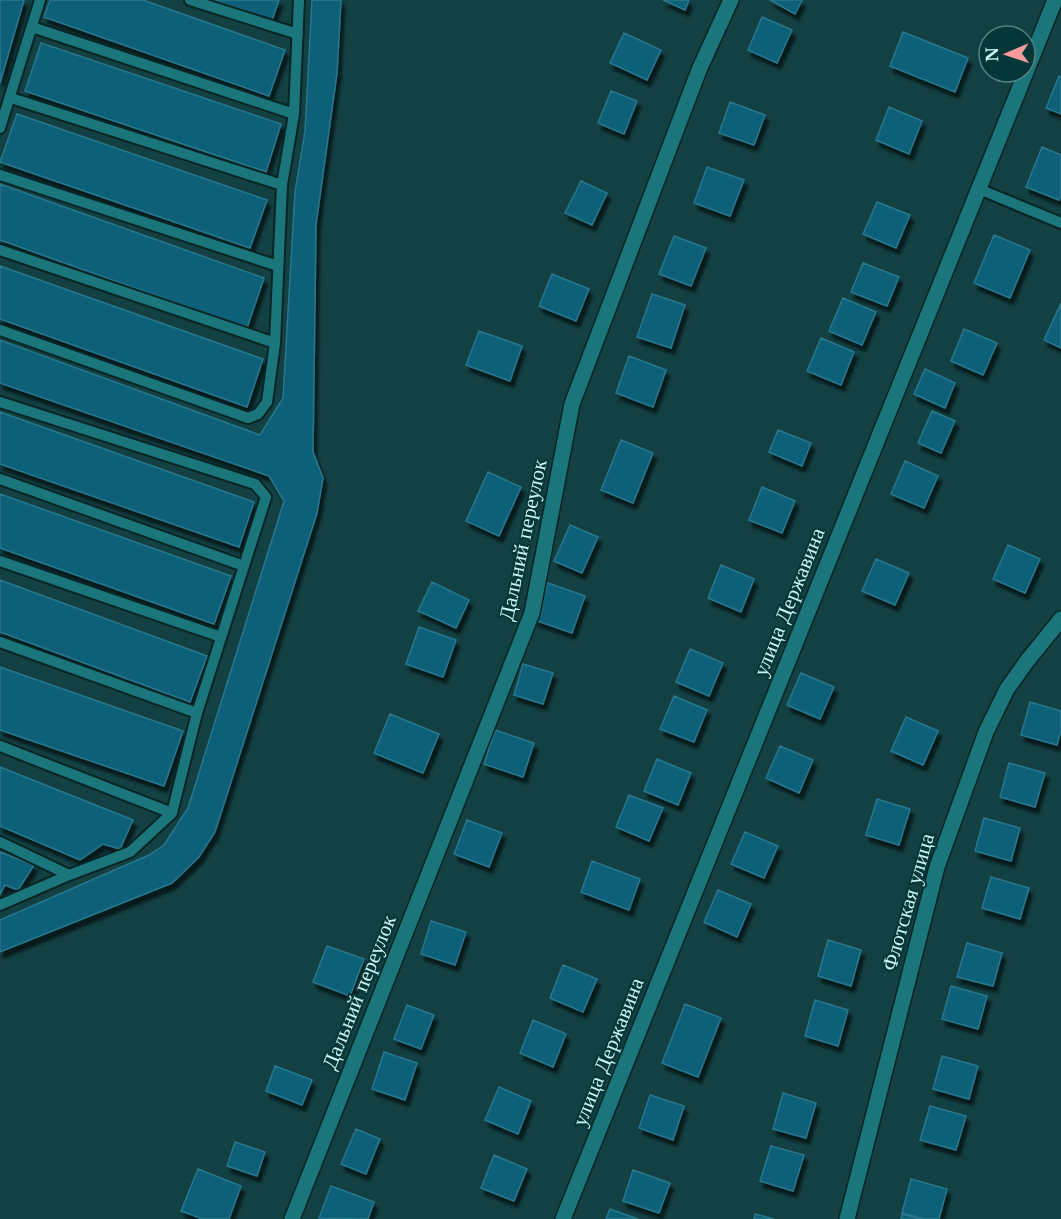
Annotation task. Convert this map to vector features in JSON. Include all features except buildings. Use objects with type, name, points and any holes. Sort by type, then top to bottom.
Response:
[{"type":"street","name":"Дальний переулок","points":[[292,1219],[532,613],[572,404],[699,70],[731,0]]},
{"type":"street","name":"улица Державина","points":[[563,1219],[1055,0]]},
{"type":"street","name":"Флотская улица","points":[[847,1219],[941,856],[986,732],[1007,689],[1061,619]]},
{"type":"lane","points":[[0,128],[40,0]]},
{"type":"lane","points":[[190,0],[298,34]]},
{"type":"lane","points":[[0,330],[248,418],[258,414],[267,402],[275,343],[282,184],[294,114],[299,0]]},
{"type":"lane","points":[[32,27],[294,114]]},
{"type":"lane","points":[[11,98],[282,184]]},
{"type":"lane","points":[[0,175],[278,266]]},
{"type":"lane","points":[[979,189],[1061,224]]},
{"type":"lane","points":[[0,250],[275,343]]},
{"type":"lane","points":[[0,402],[255,484],[266,497],[197,713],[172,813],[130,852],[0,905]]},
{"type":"lane","points":[[0,479],[244,566]]},
{"type":"lane","points":[[0,561],[221,637]]},
{"type":"lane","points":[[0,642],[197,713]]},
{"type":"lane","points":[[0,746],[172,813]]},
{"type":"lane","points":[[0,843],[69,875]]}]
